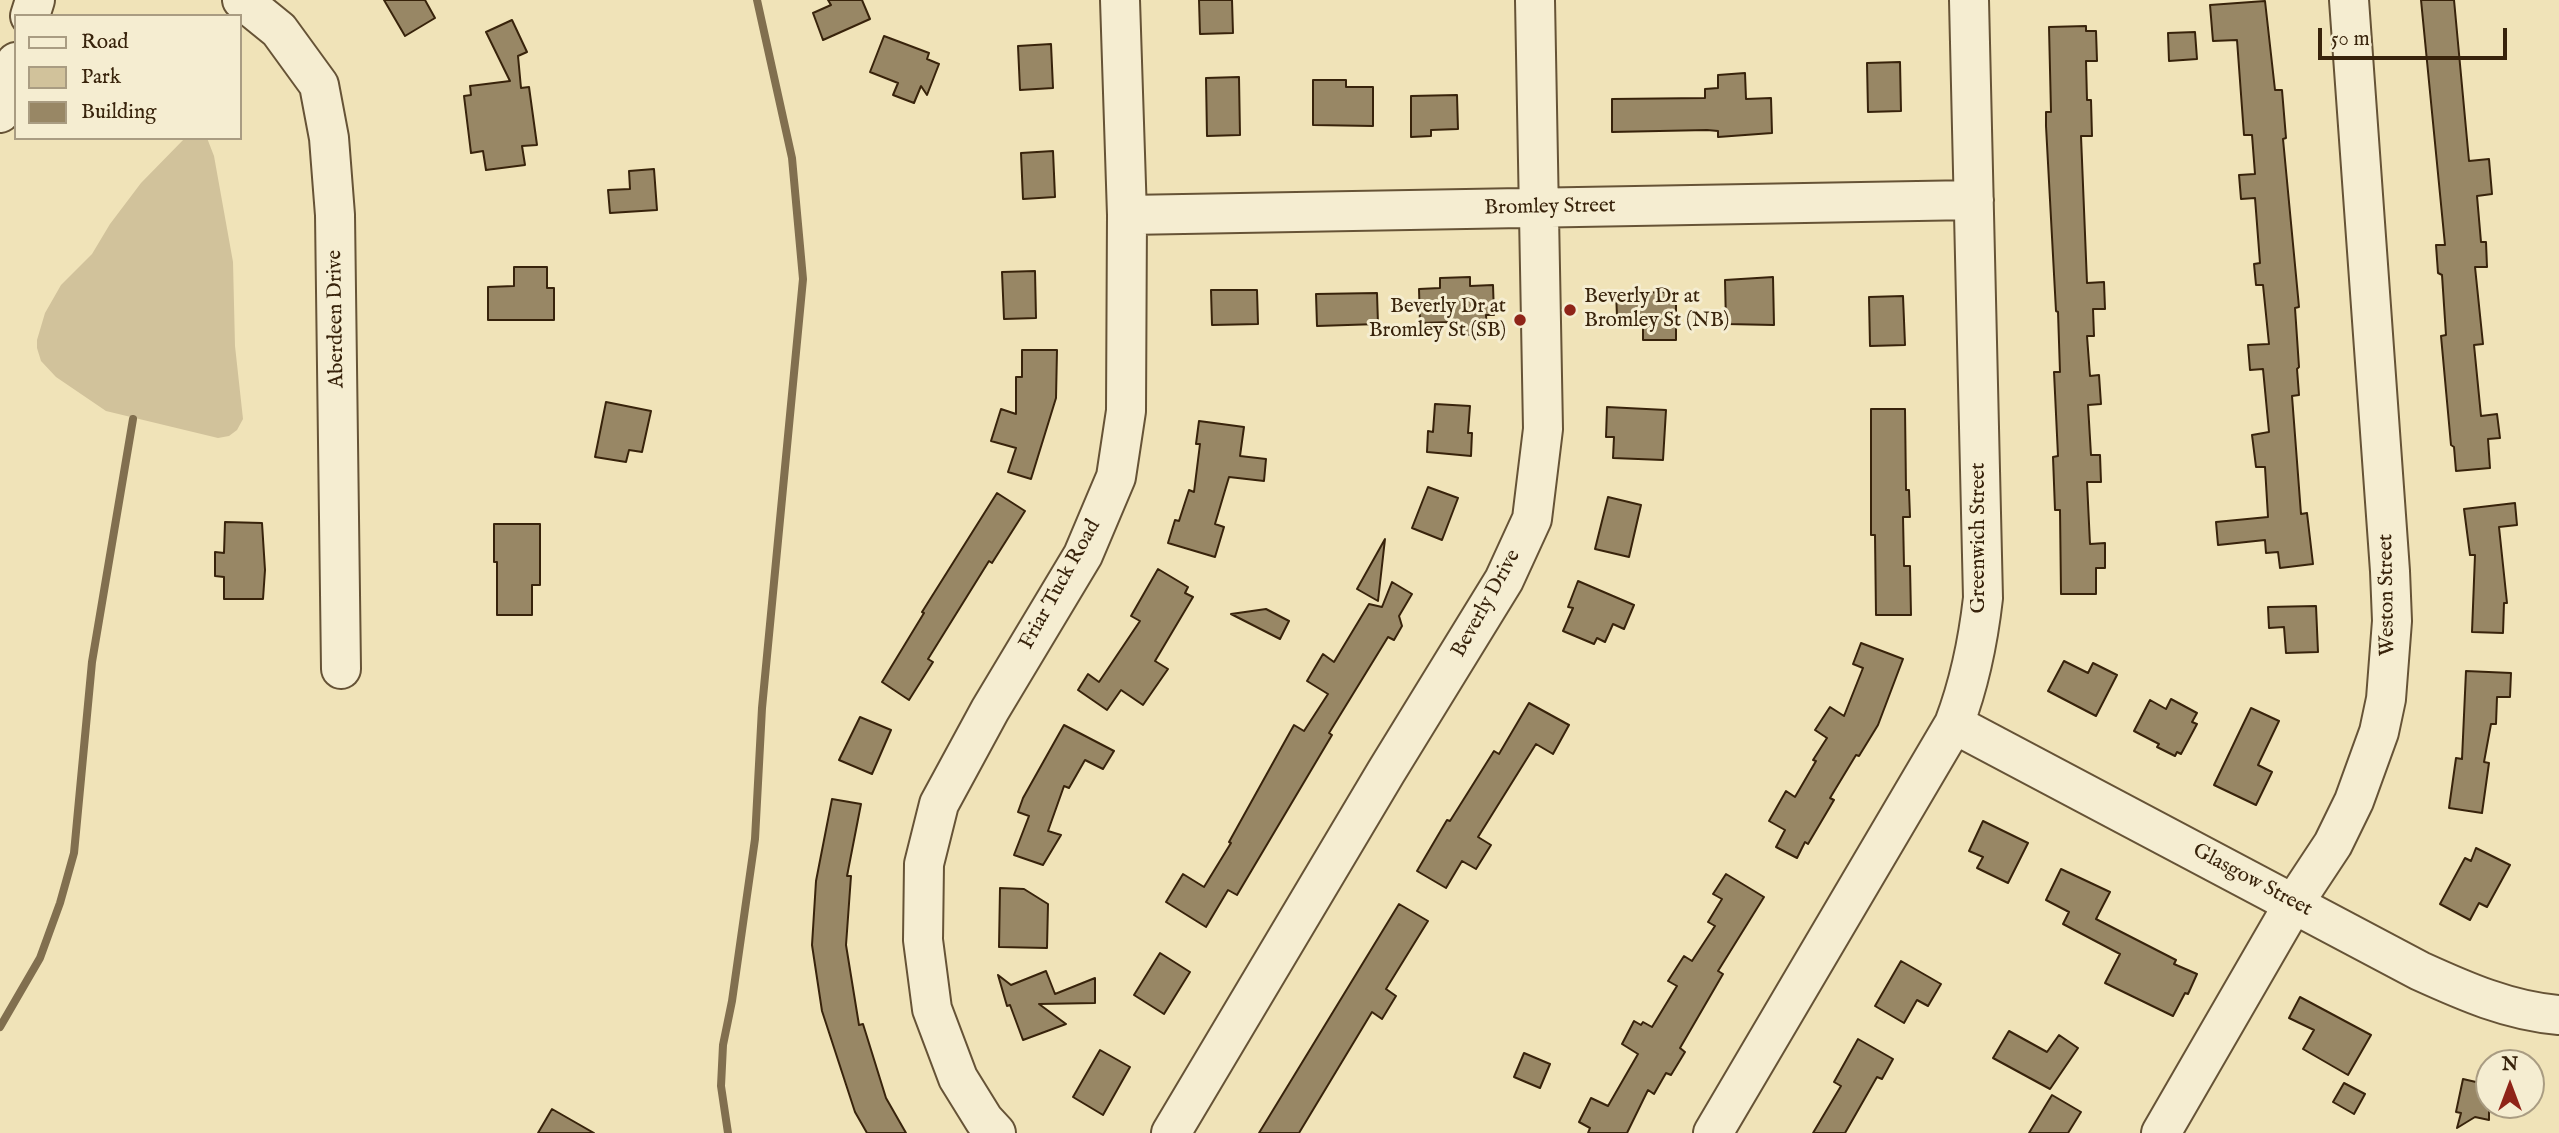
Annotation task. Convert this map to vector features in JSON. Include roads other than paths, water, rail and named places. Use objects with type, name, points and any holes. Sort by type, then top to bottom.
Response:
[{"type":"street","name":"Aberdeen Drive","points":[[242,0],[279,30],[319,85],[329,138],[335,215],[341,669]]},
{"type":"street","name":"Friar Tuck Road","points":[[996,1133],[984,1120],[958,1078],[932,1009],[923,940],[925,864],[939,804],[990,710],[1083,555],[1116,477],[1126,411],[1127,215],[1120,0]]},
{"type":"street","name":"Beverly Drive","points":[[1171,1133],[1504,580],[1532,519],[1543,429],[1535,0]]},
{"type":"street","name":"Greenwich Street","points":[[1713,1133],[1954,724],[1967,690],[1974,660],[1983,598],[1969,0]]},
{"type":"street","name":"Weston Street","points":[[2161,1133],[2294,903],[2333,844],[2358,789],[2379,732],[2390,665],[2390,571],[2348,0]]},
{"type":"street","points":[[0,113],[14,68]]},
{"type":"street","name":"Bromley Street","points":[[1127,215],[1974,200]]},
{"type":"street","name":"Glasgow Street","points":[[1954,724],[2420,971],[2457,988],[2520,1009],[2559,1015]]},
{"type":"waterway","points":[[728,1133],[721,1086],[723,1045],[732,1001],[755,839],[762,708],[803,279],[792,158],[757,0]]},
{"type":"waterway","points":[[0,1027],[40,958],[74,853],[92,662],[133,419]]},
{"type":"place","name":"Beverly Dr at Bromley St (NB)","points":[[1570,310]]},
{"type":"place","name":"Beverly Dr at Bromley St (SB)","points":[[1520,320]]}]
